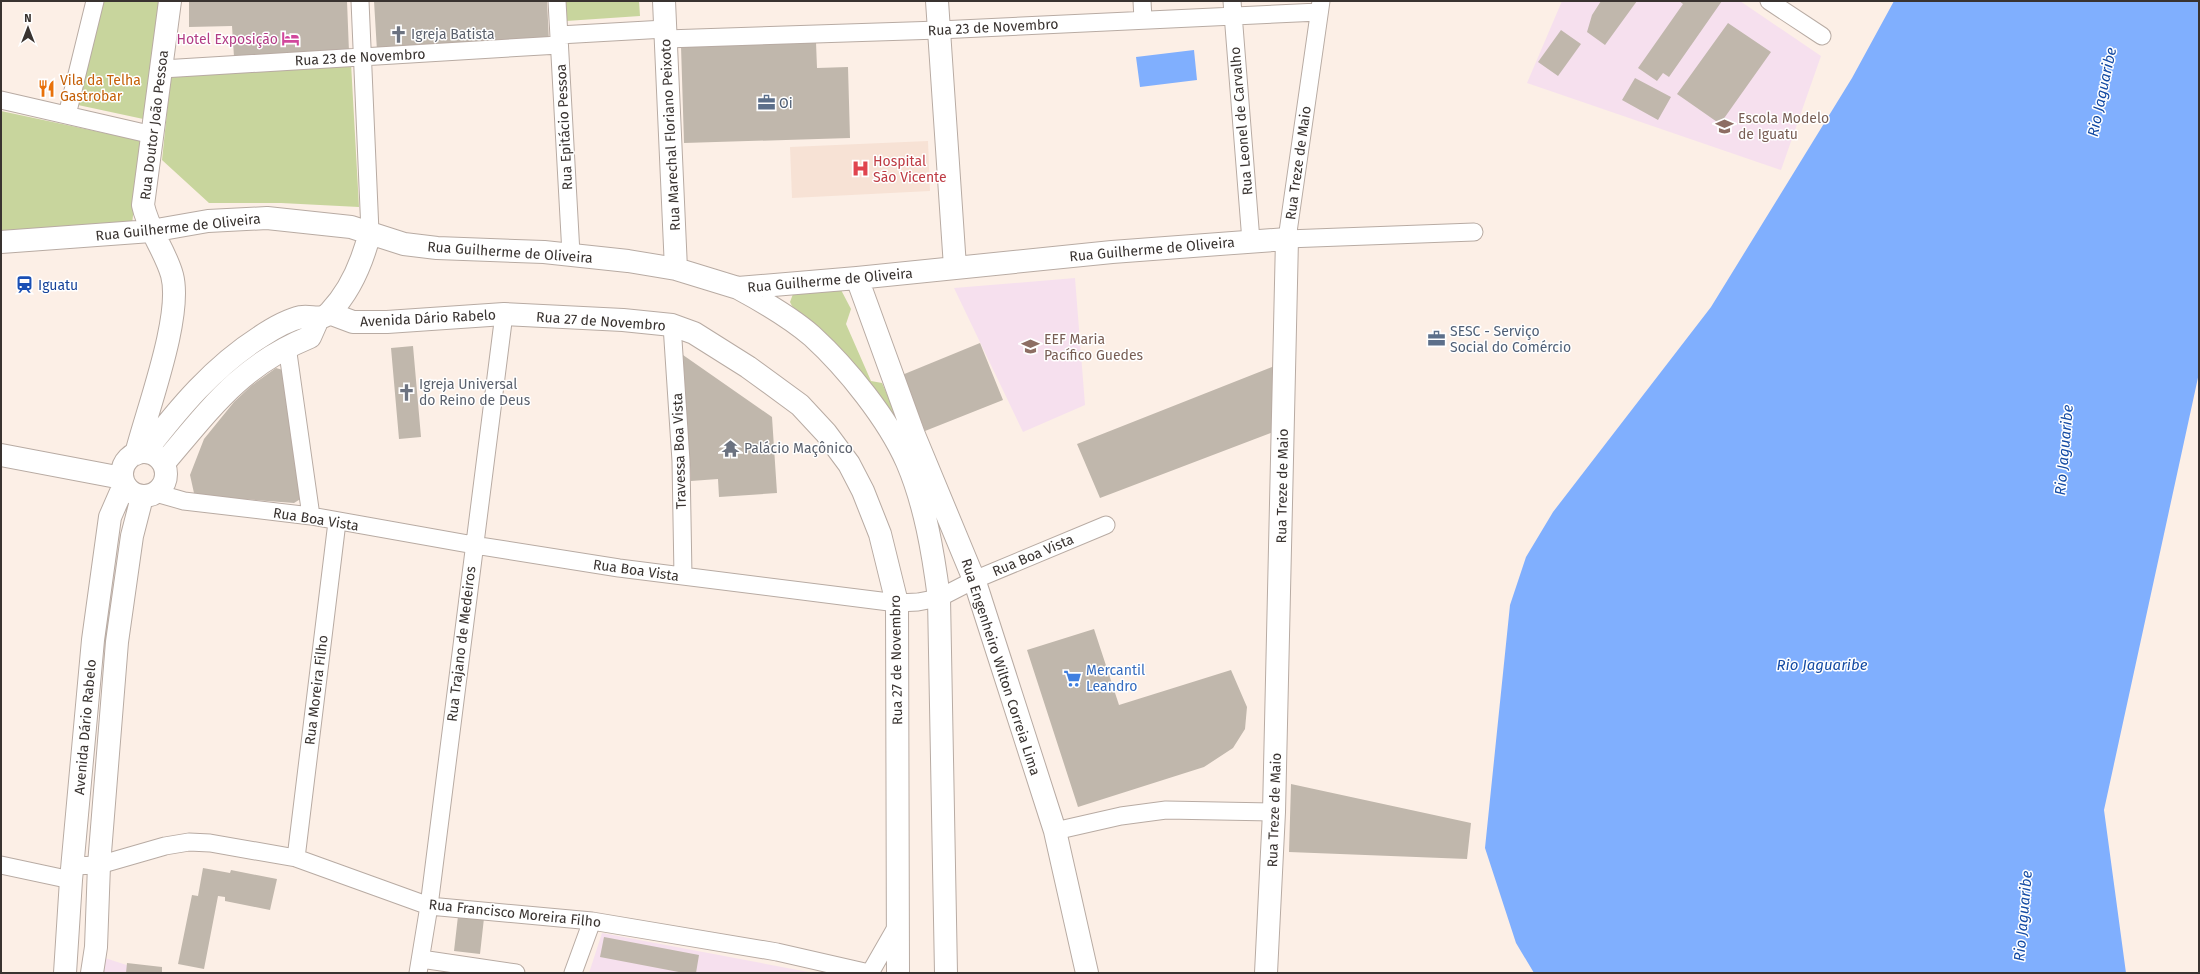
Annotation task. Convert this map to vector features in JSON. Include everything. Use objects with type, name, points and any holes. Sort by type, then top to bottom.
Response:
[{"type":"main road","name":"Rua Doutor João Pessoa","points":[[140,453],[174,299],[172,276],[164,253],[146,220],[143,205],[170,1]]},
{"type":"main road","name":"Rua Marechal Floriano Peixoto","points":[[664,1],[676,269]]},
{"type":"main road","points":[[937,1],[955,267]]},
{"type":"main road","name":"Rua Guilherme de Oliveira","points":[[1,242],[152,231],[208,221],[267,218],[351,226],[404,244],[437,248],[571,254],[676,269],[738,288],[857,278],[1112,252],[1251,241],[1287,240]]},
{"type":"main road","points":[[140,453],[155,455],[164,463],[224,393],[254,367],[288,346],[310,337],[355,273],[365,252],[370,232]]},
{"type":"main road","name":"Rua Treze de Maio","points":[[1266,973],[1274,812],[1287,240]]},
{"type":"main road","name":"Rua Engenheiro Wilton Correia Lima","points":[[857,278],[914,435],[974,580],[1055,831],[1087,973]]},
{"type":"main road","points":[[738,288],[776,309],[812,336],[852,379],[887,423],[907,462],[921,505],[934,554],[939,598],[946,973]]},
{"type":"main road","name":"Avenida Dário Rabelo","points":[[65,973],[72,873],[93,640],[110,517],[123,482],[122,468],[127,459],[140,453],[201,384],[226,361],[260,337],[280,326],[302,317],[324,316],[353,322],[387,322],[504,314]]},
{"type":"main road","name":"Rua 27 de Novembro","points":[[504,314],[624,320],[672,325],[694,333],[748,367],[800,405],[826,433],[848,464],[863,491],[880,534],[897,602],[898,973]]},
{"type":"main road","points":[[1,455],[123,482],[132,494],[149,495]]},
{"type":"main road","name":"Avenida Dário Rabelo","points":[[92,973],[96,947],[99,865],[117,642],[132,536],[149,495],[166,481],[164,463]]},
{"type":"main road","points":[[93,640],[117,642]]},
{"type":"street","points":[[67,114],[95,1]]},
{"type":"street","points":[[360,1],[370,232]]},
{"type":"street","name":"Rua Epitácio Pessoa","points":[[556,1],[571,254]]},
{"type":"street","points":[[1142,1],[1143,19]]},
{"type":"street","points":[[1768,1],[1822,36]]},
{"type":"street","name":"Rua 23 de Novembro","points":[[162,69],[363,56],[559,40],[666,34],[939,30],[1143,19],[1232,8],[1320,6]]},
{"type":"street","name":"Rua Treze de Maio","points":[[1287,240],[1320,6]]},
{"type":"street","name":"Rua Leonel de Carvalho","points":[[1232,8],[1251,241]]},
{"type":"street","points":[[1,100],[153,134]]},
{"type":"street","name":"Rua Guilherme de Oliveira","points":[[1287,240],[1474,232]]},
{"type":"street","name":"Rua Trajano de Medeiros","points":[[420,966],[429,906],[504,314]]},
{"type":"street","name":"Travessa Boa Vista","points":[[672,325],[681,461],[683,576]]},
{"type":"street","points":[[288,346],[311,516]]},
{"type":"street","name":"Rua Boa Vista","points":[[149,495],[184,502],[311,516],[337,522],[474,545],[683,576],[897,602],[918,602],[939,598],[974,580],[1106,525]]},
{"type":"street","name":"Rua Moreira Filho","points":[[296,858],[337,522]]},
{"type":"street","points":[[1055,831],[1120,816],[1166,810],[1274,812]]},
{"type":"street","name":"Rua Francisco Moreira Filho","points":[[1,865],[72,873],[165,846],[189,842],[262,851],[296,858],[429,906],[592,921],[777,952],[869,973]]},
{"type":"street","points":[[573,973],[592,921]]},
{"type":"street","points":[[869,973],[897,926]]},
{"type":"street","points":[[420,966],[516,973]]},
{"type":"shaded area","name":"Escola Modelo de Iguatu","points":[[1562,1],[1740,1],[1821,56],[1781,170],[1527,83]]},
{"type":"shaded area","name":"Hospital São Vicente","points":[[928,141],[930,191],[792,198],[790,147]]},
{"type":"shaded area","name":"EEF Maria Pacífico Guedes","points":[[1075,278],[1085,405],[1023,432],[954,288]]},
{"type":"shaded area","points":[[602,933],[814,973],[589,973]]},
{"type":"shaded area","points":[[105,958],[151,973],[103,973]]},
{"type":"green space","points":[[103,1],[163,1],[148,120],[78,105]]},
{"type":"green space","points":[[565,1],[639,1],[640,16],[566,21]]},
{"type":"green space","points":[[351,63],[359,207],[281,203],[209,203],[162,160],[171,74]]},
{"type":"green space","points":[[1,111],[142,141],[132,224],[1,232]]},
{"type":"green space","points":[[840,288],[851,309],[846,324],[871,381],[882,383],[919,466],[828,339],[792,306],[790,302],[793,294]]},
{"type":"water","name":"Rio Jaguaribe","points":[[1894,1],[2199,1],[2199,373],[2104,810],[2126,973],[1534,973],[1516,943],[1485,848],[1510,605],[1526,557],[1553,512],[1711,307],[1852,78]]},
{"type":"water","points":[[1194,50],[1197,80],[1140,87],[1136,57]]},
{"type":"building","name":"Hotel Exposição","points":[[189,1],[347,1],[349,52],[234,57],[232,26],[189,27]]},
{"type":"building","points":[[374,1],[547,1],[549,41],[377,51]]},
{"type":"building","points":[[1601,1],[1637,1],[1605,45],[1587,32],[1592,15]]},
{"type":"building","points":[[1679,1],[1722,1],[1669,77],[1663,73],[1657,81],[1638,68],[1683,4]]},
{"type":"building","points":[[1728,23],[1771,52],[1720,124],[1677,94]]},
{"type":"building","points":[[1561,30],[1581,44],[1558,76],[1538,62]]},
{"type":"building","name":"Oi","points":[[816,42],[817,68],[848,67],[850,138],[684,143],[681,46]]},
{"type":"building","points":[[1635,78],[1671,97],[1658,120],[1622,100]]},
{"type":"building","points":[[980,343],[1003,400],[925,431],[902,375]]},
{"type":"building","name":"Igreja Universal do Reino de Deus","points":[[413,346],[421,437],[399,439],[391,348]]},
{"type":"building","name":"Palácio Maçônico","points":[[683,355],[772,417],[777,493],[719,497],[718,479],[691,481]]},
{"type":"building","points":[[1277,365],[1276,431],[1100,498],[1077,444]]},
{"type":"building","points":[[276,368],[283,370],[302,498],[294,503],[203,496],[194,493],[190,475],[204,439],[234,402],[251,386]]},
{"type":"building","points":[[1094,629],[1119,705],[1231,670],[1247,707],[1245,729],[1233,748],[1204,767],[1078,807],[1027,650]]},
{"type":"building","points":[[1291,784],[1471,823],[1467,859],[1289,852]]},
{"type":"building","points":[[203,868],[230,873],[231,870],[277,879],[270,910],[225,901],[225,897],[218,896],[204,969],[178,964],[192,895],[198,896]]},
{"type":"building","points":[[458,916],[484,918],[480,954],[454,951]]},
{"type":"building","points":[[604,937],[699,955],[696,973],[684,973],[600,957]]},
{"type":"building","points":[[127,963],[162,967],[162,973],[126,973]]},
{"type":"place","name":"Igreja Batista","points":[[398,34]]},
{"type":"place","name":"Hotel Exposição","points":[[291,39]]},
{"type":"place","name":"Vila da Telha Gastrobar","points":[[47,88]]},
{"type":"place","name":"Oi","points":[[766,103]]},
{"type":"place","name":"Escola Modelo de Iguatu","points":[[1725,126]]},
{"type":"place","name":"Hospital São Vicente","points":[[860,169]]},
{"type":"place","name":"Iguatu","points":[[25,285]]},
{"type":"place","name":"SESC - Serviço Social do Comércio","points":[[1437,339]]},
{"type":"place","name":"EEF Maria Pacífico Guedes","points":[[1031,347]]},
{"type":"place","name":"Igreja Universal do Reino de Deus","points":[[406,392]]},
{"type":"place","name":"Palácio Maçônico","points":[[731,448]]},
{"type":"place","name":"Mercantil Leandro","points":[[1073,678]]}]
